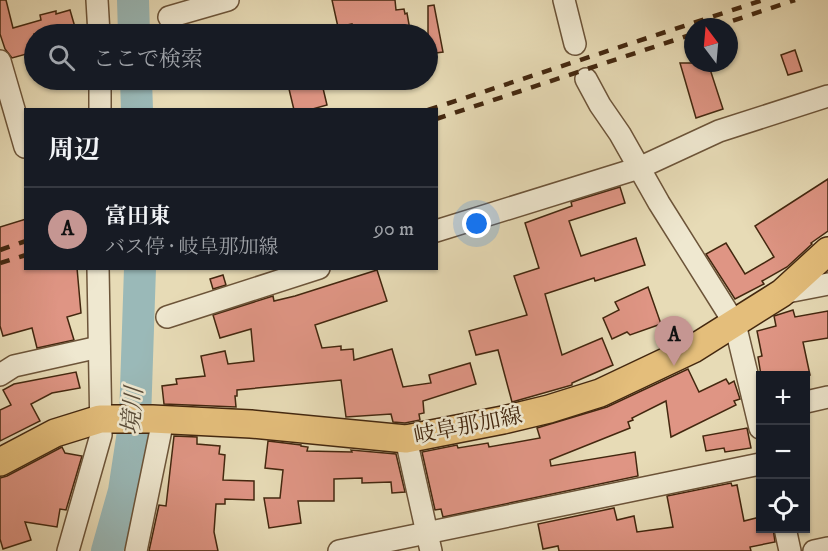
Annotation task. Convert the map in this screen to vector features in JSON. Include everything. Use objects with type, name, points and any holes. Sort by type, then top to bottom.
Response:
[{"type":"main road","name":"岐阜那加線","points":[[0,462],[55,433],[107,418],[251,424],[406,439],[503,420],[600,393],[693,349],[782,293],[828,250]]},
{"type":"street","points":[[97,0],[98,24]]},
{"type":"street","points":[[169,17],[228,0]]},
{"type":"street","points":[[564,0],[575,44]]},
{"type":"street","points":[[0,61],[24,144]]},
{"type":"street","points":[[586,80],[735,324],[756,405]]},
{"type":"street","points":[[100,90],[100,108]]},
{"type":"street","points":[[438,230],[639,168],[719,131],[828,96]]},
{"type":"street","points":[[68,551],[107,418],[99,347],[98,270]]},
{"type":"street","points":[[167,317],[313,270]]},
{"type":"street","points":[[782,293],[828,284]]},
{"type":"street","points":[[0,375],[14,366],[99,347]]},
{"type":"street","points":[[810,401],[828,397]]},
{"type":"street","points":[[136,551],[158,419]]},
{"type":"street","points":[[406,439],[429,542]]},
{"type":"street","points":[[339,551],[429,542],[756,465]]},
{"type":"street","points":[[786,533],[790,551]]},
{"type":"street","points":[[814,551],[828,548]]},
{"type":"building","points":[[0,0],[6,0],[13,28],[24,25],[24,55],[12,58],[5,49],[0,34]]},
{"type":"building","points":[[332,0],[395,0],[396,10],[404,9],[409,24],[352,24],[337,24]]},
{"type":"building","points":[[434,5],[438,24],[428,24],[428,6]]},
{"type":"building","points":[[70,10],[74,24],[27,24],[41,20],[40,15]]},
{"type":"building","points":[[438,26],[443,52],[438,53]]},
{"type":"building","points":[[795,50],[802,71],[788,75],[781,55]]},
{"type":"building","points":[[680,63],[684,63],[684,72],[711,72],[723,109],[696,118]]},
{"type":"building","points":[[289,90],[323,90],[327,105],[316,108],[294,108]]},
{"type":"building","points":[[828,179],[828,231],[811,243],[787,267],[762,281],[764,284],[735,299],[706,254],[726,243],[745,274],[774,257],[755,226]]},
{"type":"building","points":[[620,187],[625,203],[569,221],[581,256],[636,238],[645,265],[545,294],[562,355],[602,338],[613,365],[572,385],[512,402],[498,350],[476,355],[469,331],[527,315],[514,276],[539,268],[525,223],[572,206],[571,202]]},
{"type":"building","points":[[24,220],[24,270],[77,270],[81,313],[67,317],[74,340],[37,348],[32,328],[3,336],[0,326],[0,227]]},
{"type":"building","points":[[377,270],[387,301],[315,325],[322,348],[341,346],[341,350],[353,349],[354,360],[392,349],[403,387],[431,383],[429,375],[470,363],[476,384],[423,401],[424,413],[419,414],[420,420],[405,423],[393,422],[391,414],[346,417],[341,380],[237,390],[236,407],[164,404],[162,386],[177,384],[176,379],[205,376],[201,356],[225,351],[228,364],[254,361],[251,329],[220,338],[213,315],[273,296],[274,301],[295,296]]},
{"type":"building","points":[[223,275],[226,285],[213,289],[210,279]]},
{"type":"building","points":[[648,287],[661,324],[630,335],[627,332],[612,339],[603,318],[619,310],[615,302]]},
{"type":"building","points":[[793,310],[795,317],[828,311],[828,338],[803,342],[809,371],[760,371],[758,357],[762,356],[757,331],[776,326],[774,316]]},
{"type":"building","points":[[688,369],[699,392],[726,379],[729,384],[734,381],[740,399],[734,401],[736,405],[671,437],[666,401],[632,418],[633,420],[628,422],[630,428],[550,460],[551,466],[635,452],[638,476],[443,517],[441,509],[435,510],[422,452],[457,445],[458,448],[488,443],[489,447],[540,438],[537,428],[607,407]]},
{"type":"building","points":[[76,372],[80,388],[52,393],[31,404],[40,421],[0,441],[0,410],[11,405],[3,390],[14,384]]},
{"type":"building","points":[[747,428],[751,448],[725,452],[724,448],[706,451],[703,436]]},
{"type":"building","points":[[174,436],[197,437],[197,444],[220,446],[219,454],[225,455],[223,480],[254,481],[254,500],[225,499],[225,504],[216,504],[214,532],[218,551],[149,551],[159,505],[166,506]]},
{"type":"building","points":[[268,441],[301,445],[308,447],[307,451],[352,452],[351,450],[396,454],[405,492],[392,493],[391,482],[362,483],[362,478],[334,479],[334,501],[298,501],[301,523],[269,528],[264,498],[280,498],[283,470],[265,468]]},
{"type":"building","points":[[62,447],[65,453],[82,456],[66,510],[60,509],[57,527],[25,522],[31,540],[3,549],[0,539],[0,478]]},
{"type":"building","points":[[731,483],[732,486],[737,485],[744,521],[756,518],[756,533],[774,533],[775,542],[750,547],[751,551],[559,551],[558,546],[543,549],[538,524],[614,508],[617,520],[634,516],[637,532],[673,527],[667,496]]},
{"type":"waterway","name":"境川","points":[[133,0],[134,24]]},
{"type":"waterway","name":"境川","points":[[136,90],[137,108]]},
{"type":"waterway","name":"境川","points":[[107,551],[124,491],[135,419],[140,270]]},
{"type":"railway","points":[[434,108],[763,0]]},
{"type":"railway","points":[[738,19],[795,0]]},
{"type":"railway","points":[[438,118],[684,37]]},
{"type":"railway","points":[[0,250],[24,242]]},
{"type":"railway","points":[[0,263],[24,256]]},
{"type":"place","name":"富田東","points":[[674,366]]}]
